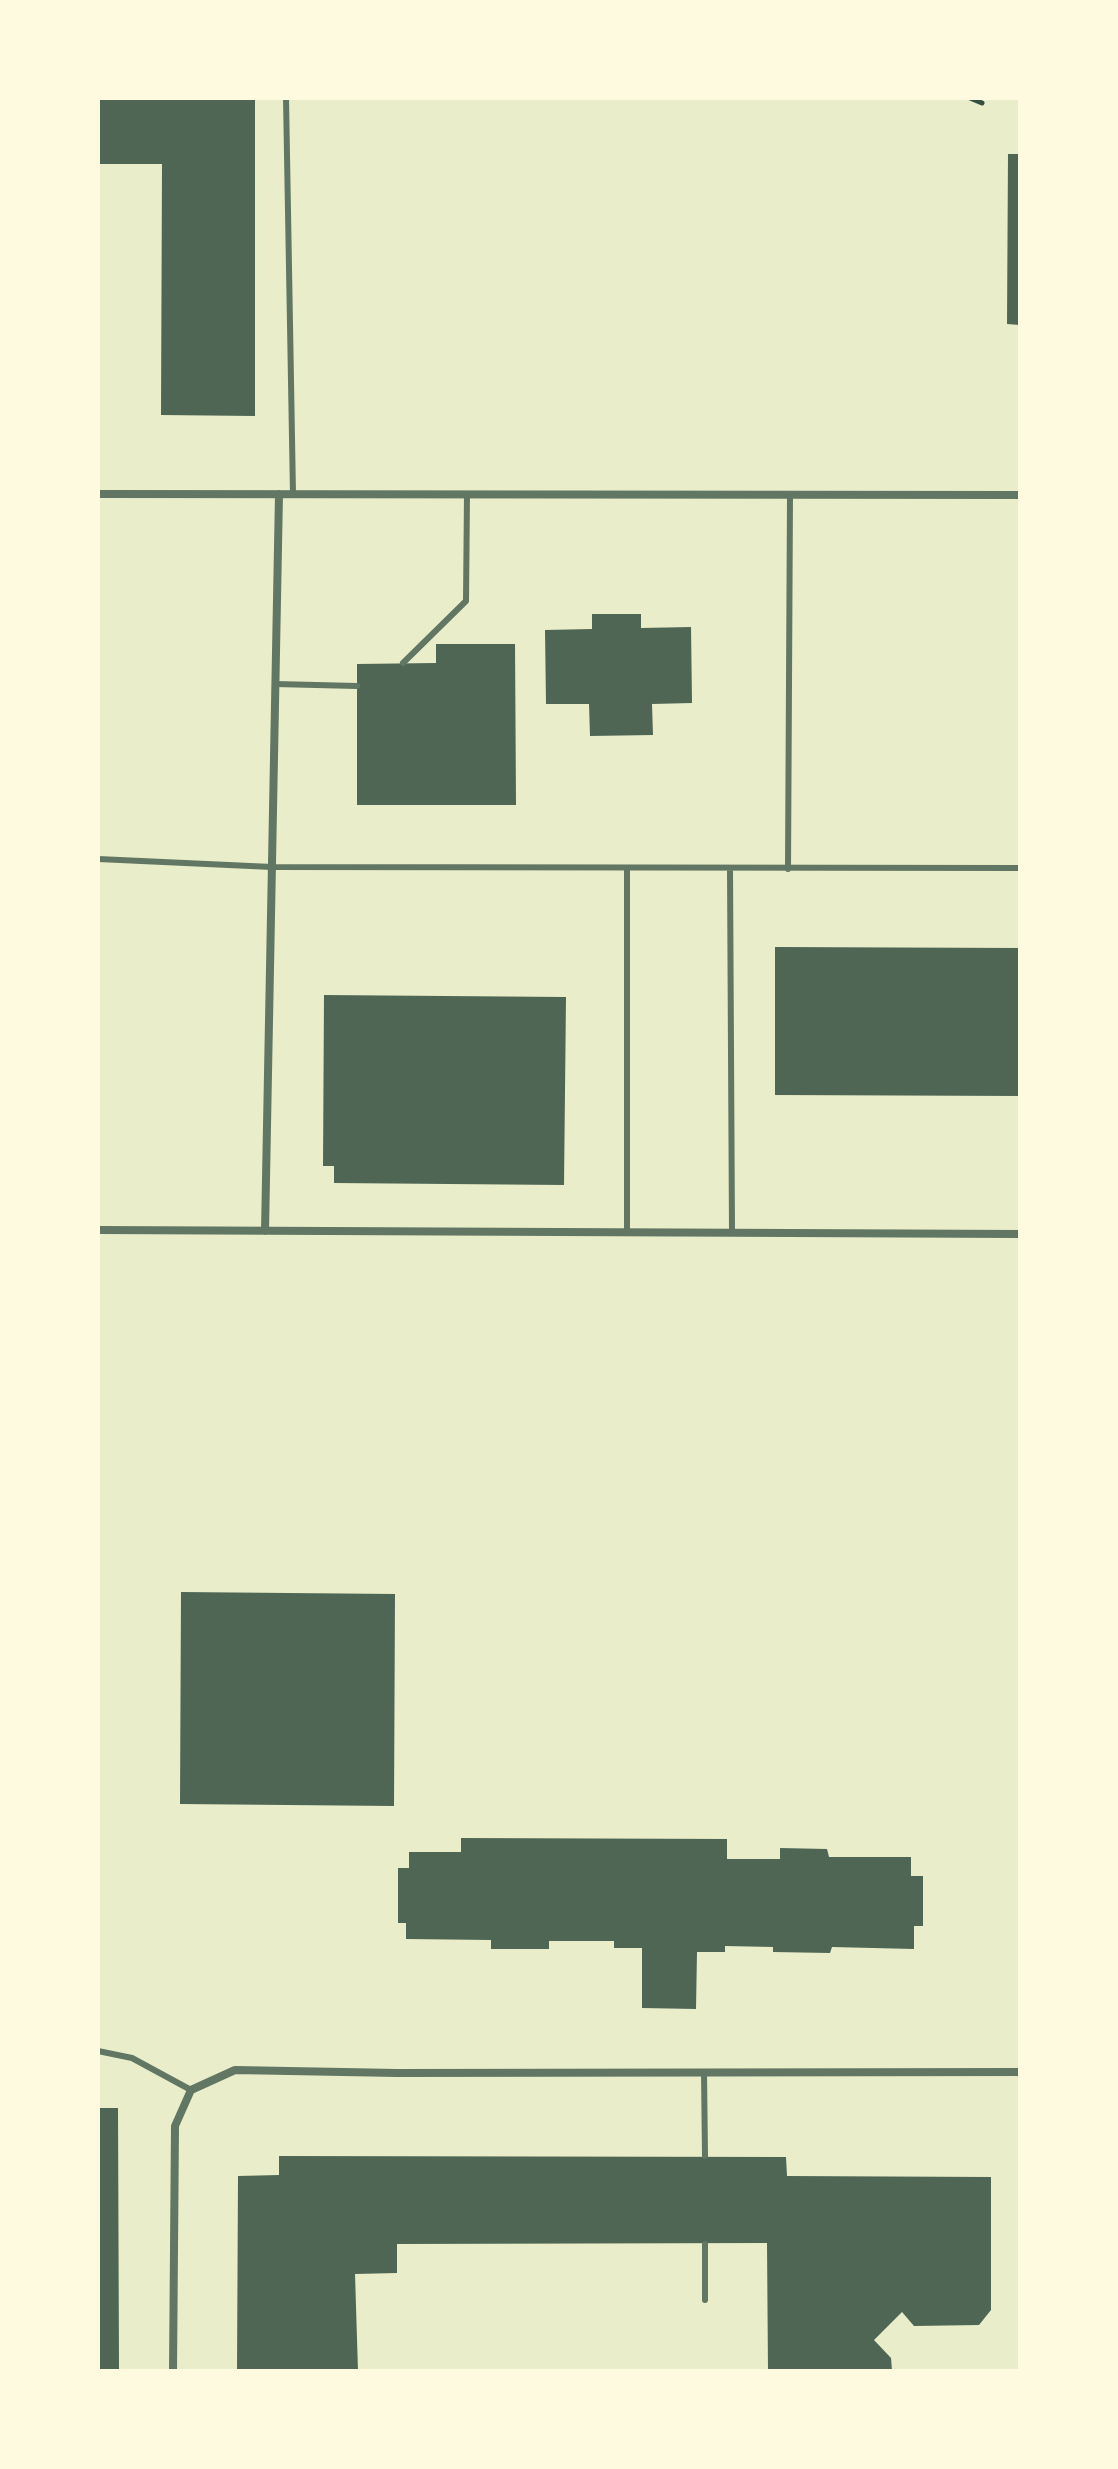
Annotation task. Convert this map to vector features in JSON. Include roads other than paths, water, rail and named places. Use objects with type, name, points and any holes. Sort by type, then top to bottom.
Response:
[{"type":"street","points":[[98,494],[1020,495]]},
{"type":"street","points":[[265,1231],[279,494]]},
{"type":"street","points":[[98,1230],[1020,1234]]},
{"type":"street","points":[[173,2371],[175,2126],[191,2090],[235,2070],[397,2073],[1020,2072]]},
{"type":"lane","points":[[286,98],[293,494]]},
{"type":"lane","points":[[403,663],[466,601],[467,494]]},
{"type":"lane","points":[[788,869],[790,495]]},
{"type":"lane","points":[[275,684],[357,686]]},
{"type":"lane","points":[[98,859],[272,867],[1020,868]]},
{"type":"lane","points":[[627,868],[627,1232]]},
{"type":"lane","points":[[730,869],[732,1233]]},
{"type":"lane","points":[[98,2051],[132,2058],[191,2090]]},
{"type":"lane","points":[[704,2072],[705,2156]]},
{"type":"lane","points":[[705,2244],[705,2300]]}]
